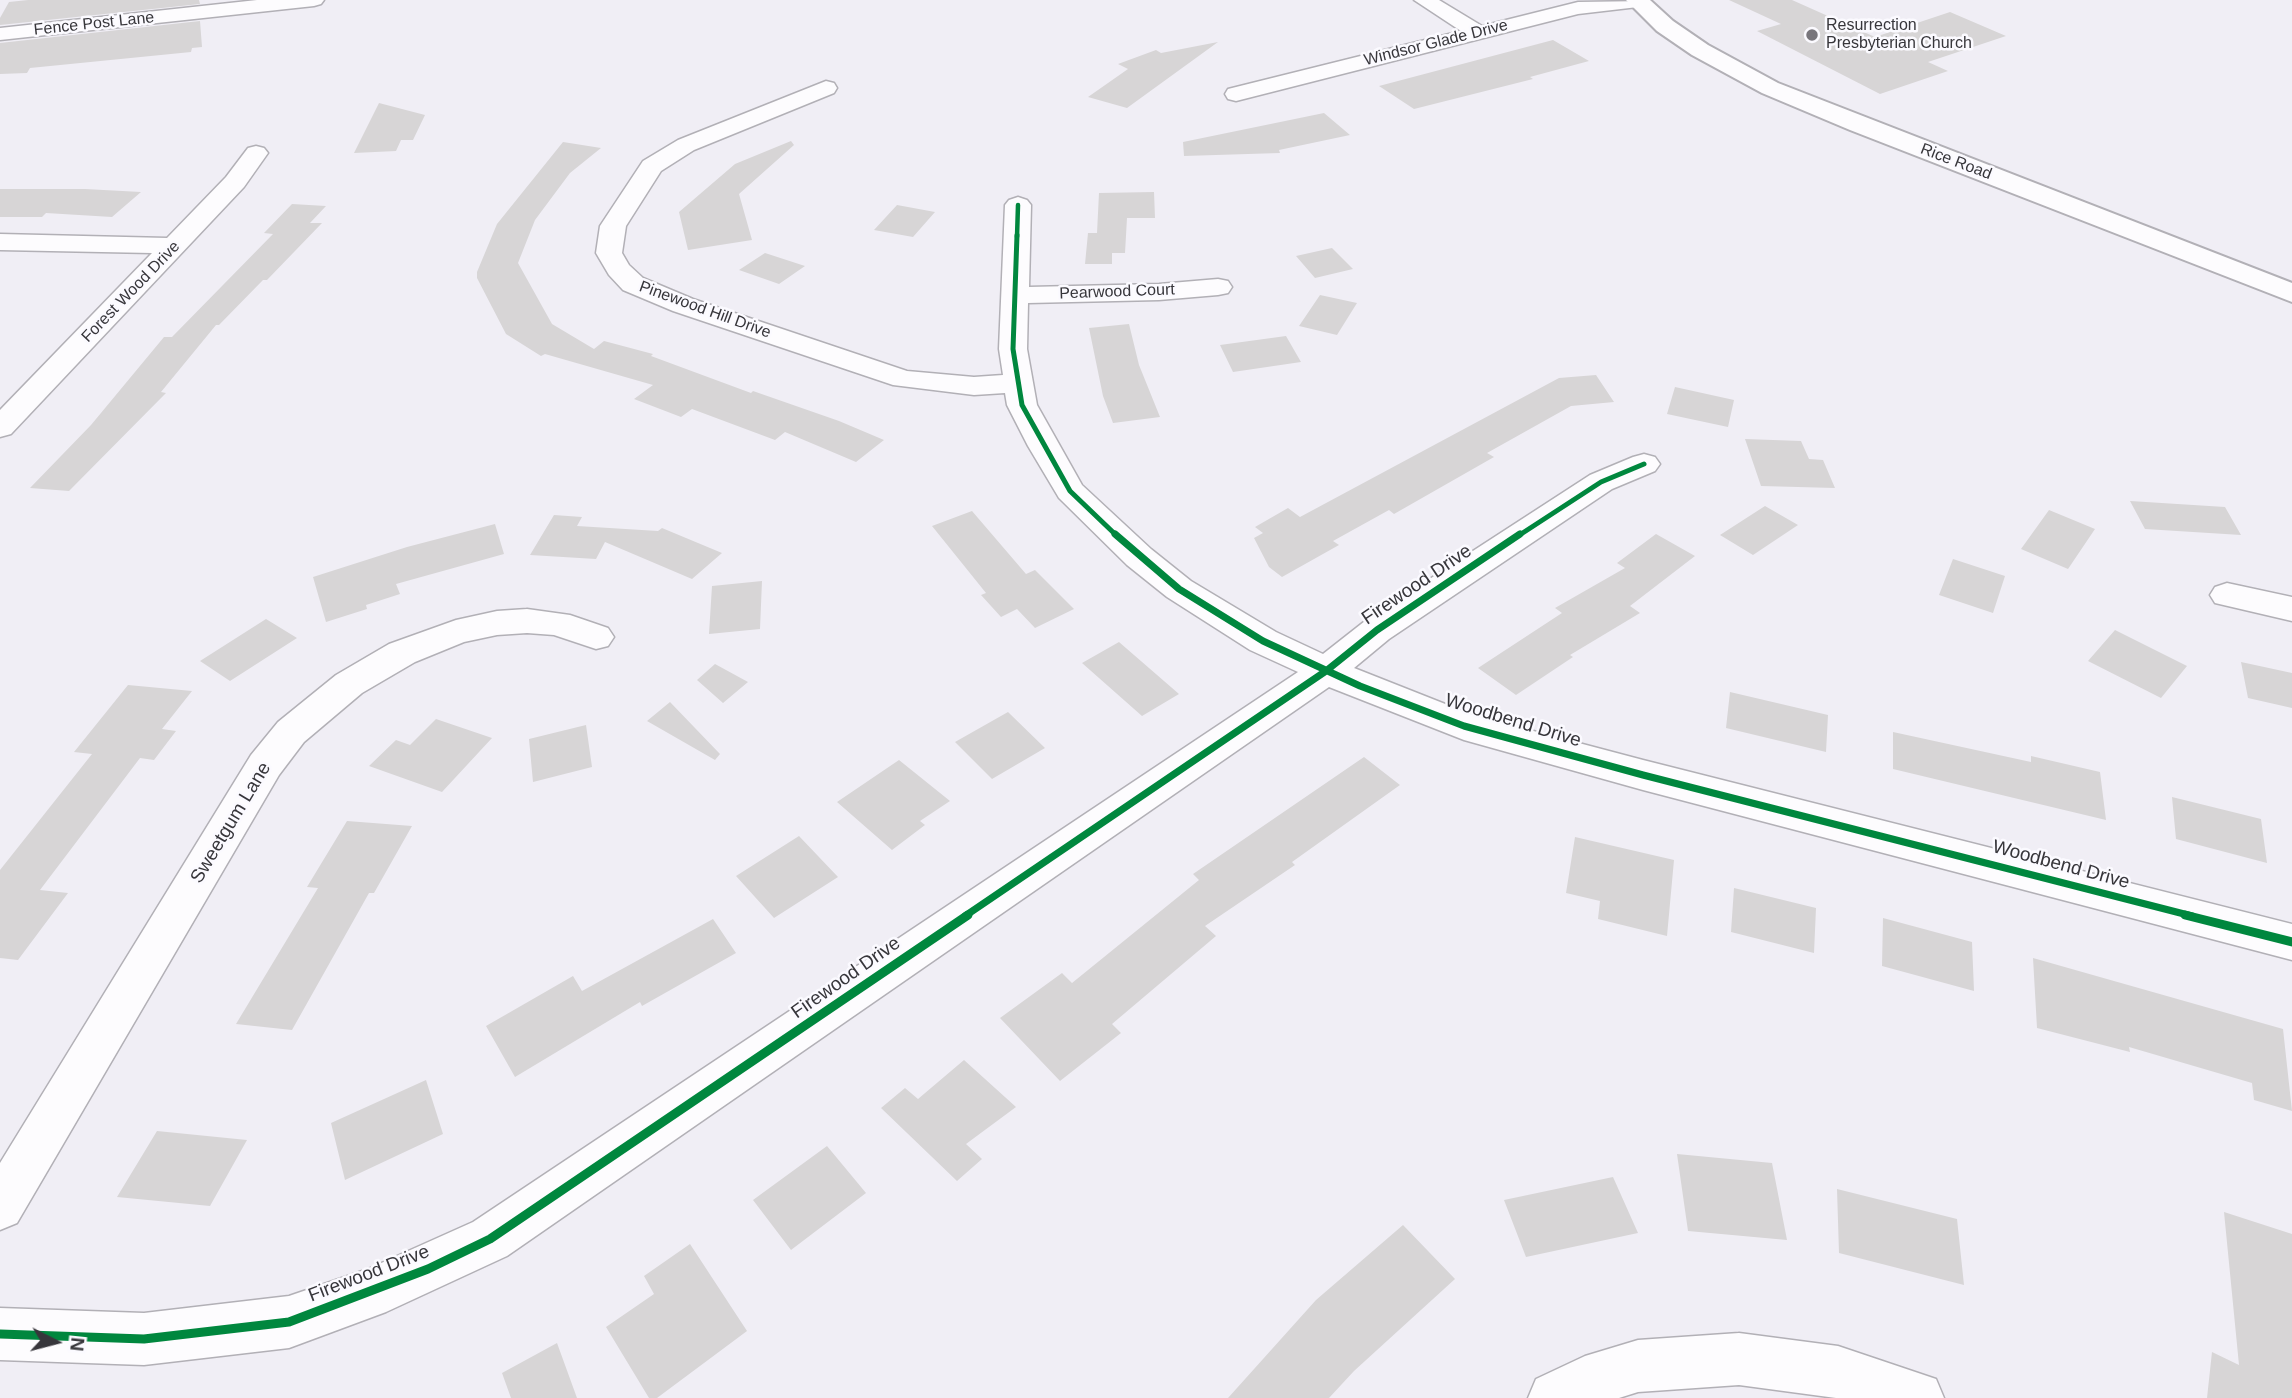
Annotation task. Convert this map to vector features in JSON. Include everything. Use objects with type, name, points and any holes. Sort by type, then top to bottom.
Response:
[{"type":"street","name":"Fence Post Lane","points":[[0,34],[314,0]]},
{"type":"street","points":[[1423,0],[1478,32]]},
{"type":"street","name":"Windsor Glade Drive","points":[[1236,94],[1587,6],[1637,1]]},
{"type":"street","name":"Rice Road","points":[[1637,1],[1665,26],[1700,50],[1780,92],[2292,293]]},
{"type":"street","name":"Pinewood Hill Drive","points":[[827,88],[686,145],[652,166],[613,226],[609,253],[618,270],[633,284],[683,305],[903,379],[974,386],[1017,383]]},
{"type":"street","name":"Forest Wood Drive","points":[[0,428],[235,183],[256,152]]},
{"type":"street","name":"Woodbend Drive","points":[[1018,205],[1013,349],[1017,383],[1022,405],[1070,491],[1098,520],[1180,589],[1263,640],[1360,686],[1477,730],[2292,942]]},
{"type":"street","points":[[0,242],[175,246]]},
{"type":"street","name":"Pearwood Court","points":[[1015,295],[1159,292],[1218,287]]},
{"type":"street","name":"Firewood Drive","points":[[0,1334],[144,1339],[289,1322],[368,1294],[490,1239],[1326,671],[1377,630],[1494,551],[1601,482],[1644,464]]},
{"type":"street","points":[[2227,595],[2292,609]]},
{"type":"street","name":"Sweetgum Lane","points":[[0,1207],[265,765],[291,732],[349,684],[402,653],[456,632],[497,623],[527,621],[558,623],[596,637]]},
{"type":"street","points":[[1555,1398],[1585,1382],[1638,1366],[1739,1359],[1838,1372],[1917,1398]]},
{"type":"building","points":[[199,0],[200,4],[0,25],[0,18],[9,2]]},
{"type":"building","points":[[1729,0],[1792,0],[1875,37],[1950,12],[2006,36],[1928,62],[1948,71],[1880,94],[1757,31],[1781,24]]},
{"type":"building","points":[[200,21],[202,47],[192,48],[191,52],[30,68],[27,73],[0,74],[0,43]]},
{"type":"building","points":[[1553,40],[1589,61],[1530,77],[1533,79],[1414,109],[1379,86]]},
{"type":"building","points":[[1218,42],[1127,108],[1088,97],[1128,69],[1118,64],[1156,50],[1161,53]]},
{"type":"building","points":[[379,103],[425,115],[413,140],[401,140],[396,151],[354,153]]},
{"type":"building","points":[[1324,113],[1350,135],[1279,150],[1280,153],[1184,156],[1183,142]]},
{"type":"building","points":[[791,141],[794,145],[739,194],[752,240],[688,250],[679,212],[735,164]]},
{"type":"building","points":[[563,142],[601,148],[570,173],[535,220],[518,263],[552,324],[594,349],[604,341],[653,354],[651,356],[751,393],[753,391],[839,421],[884,440],[856,462],[785,432],[775,440],[692,409],[681,417],[634,399],[653,385],[545,354],[541,356],[506,334],[477,278],[477,272],[497,224]]},
{"type":"building","points":[[0,189],[141,192],[112,217],[46,213],[42,217],[0,217]]},
{"type":"building","points":[[1154,192],[1155,218],[1127,218],[1125,253],[1112,253],[1112,264],[1085,264],[1088,233],[1097,233],[1099,193]]},
{"type":"building","points":[[292,204],[326,206],[310,223],[322,223],[267,280],[263,280],[216,325],[161,392],[166,393],[69,491],[30,488],[91,425],[164,337],[172,337],[273,234],[264,233]]},
{"type":"building","points":[[897,205],[935,212],[913,237],[874,230]]},
{"type":"building","points":[[1332,248],[1353,269],[1315,278],[1296,256]]},
{"type":"building","points":[[765,253],[805,266],[779,284],[739,270]]},
{"type":"building","points":[[1320,295],[1357,303],[1337,335],[1299,326]]},
{"type":"building","points":[[1129,324],[1139,365],[1160,417],[1113,423],[1103,396],[1089,328]]},
{"type":"building","points":[[1286,336],[1301,362],[1233,372],[1220,345]]},
{"type":"building","points":[[1596,375],[1614,402],[1571,406],[1487,453],[1494,457],[1394,514],[1389,510],[1333,541],[1339,545],[1282,577],[1269,567],[1254,538],[1263,533],[1255,527],[1288,508],[1300,517],[1559,378]]},
{"type":"building","points":[[1675,387],[1734,400],[1728,427],[1667,414]]},
{"type":"building","points":[[1745,439],[1801,441],[1809,459],[1823,460],[1835,488],[1761,486]]},
{"type":"building","points":[[2130,501],[2225,507],[2241,535],[2145,529]]},
{"type":"building","points":[[1765,506],[1798,525],[1753,555],[1720,535]]},
{"type":"building","points":[[2049,510],[2095,529],[2068,569],[2021,549]]},
{"type":"building","points":[[972,511],[1026,574],[1035,570],[1074,609],[1035,628],[1017,609],[1001,617],[981,595],[986,593],[932,526]]},
{"type":"building","points":[[554,515],[582,517],[577,526],[658,531],[662,528],[722,553],[692,579],[605,542],[596,559],[530,555]]},
{"type":"building","points":[[495,524],[504,554],[396,584],[400,594],[366,605],[367,609],[326,622],[313,577],[407,547]]},
{"type":"building","points":[[1656,534],[1695,556],[1630,606],[1640,613],[1570,655],[1573,657],[1516,695],[1478,668],[1562,613],[1555,608],[1625,568],[1617,563]]},
{"type":"building","points":[[1953,559],[2005,576],[1993,613],[1939,595]]},
{"type":"building","points":[[762,581],[760,629],[709,634],[712,586]]},
{"type":"building","points":[[266,619],[297,638],[230,681],[200,661]]},
{"type":"building","points":[[2115,630],[2187,666],[2161,698],[2088,661]]},
{"type":"building","points":[[1119,642],[1179,694],[1142,716],[1082,663]]},
{"type":"building","points":[[2241,662],[2292,673],[2292,708],[2248,698]]},
{"type":"building","points":[[715,664],[748,682],[723,703],[697,680]]},
{"type":"building","points":[[128,685],[192,691],[162,729],[176,731],[154,760],[140,758],[40,890],[68,893],[18,960],[0,958],[0,870],[92,754],[74,752]]},
{"type":"building","points":[[1730,692],[1828,715],[1826,752],[1726,728]]},
{"type":"building","points":[[670,702],[720,754],[715,760],[647,721]]},
{"type":"building","points":[[1008,712],[1045,748],[992,779],[955,742]]},
{"type":"building","points":[[436,719],[492,738],[442,792],[369,766],[396,740],[410,745]]},
{"type":"building","points":[[586,725],[592,767],[533,782],[529,739]]},
{"type":"building","points":[[1893,732],[2031,762],[2031,756],[2100,772],[2106,820],[1893,769]]},
{"type":"building","points":[[1364,757],[1400,785],[1292,862],[1295,865],[1205,926],[1216,936],[1112,1024],[1121,1033],[1060,1081],[1000,1018],[1062,973],[1072,983],[1199,880],[1193,874]]},
{"type":"building","points":[[899,760],[950,801],[920,821],[925,825],[892,850],[837,802]]},
{"type":"building","points":[[2172,797],[2261,819],[2267,863],[2176,839]]},
{"type":"building","points":[[347,821],[412,826],[374,893],[369,893],[292,1030],[236,1024],[318,888],[307,887]]},
{"type":"building","points":[[799,836],[838,877],[774,918],[736,876]]},
{"type":"building","points":[[1575,837],[1674,860],[1667,936],[1598,919],[1600,901],[1566,893]]},
{"type":"building","points":[[1734,888],[1816,908],[1814,953],[1731,932]]},
{"type":"building","points":[[1883,918],[1972,942],[1974,991],[1882,966]]},
{"type":"building","points":[[713,919],[736,953],[642,1006],[640,1002],[515,1077],[486,1026],[573,976],[582,991]]},
{"type":"building","points":[[2033,958],[2283,1029],[2292,1111],[2254,1100],[2252,1083],[2129,1047],[2130,1052],[2037,1028]]},
{"type":"building","points":[[964,1060],[1016,1107],[966,1144],[982,1159],[957,1181],[881,1108],[905,1088],[918,1099]]},
{"type":"building","points":[[426,1080],[443,1134],[345,1180],[331,1123]]},
{"type":"building","points":[[157,1131],[247,1140],[210,1206],[117,1197]]},
{"type":"building","points":[[827,1146],[866,1193],[791,1250],[753,1200]]},
{"type":"building","points":[[1677,1154],[1772,1163],[1787,1240],[1688,1231]]},
{"type":"building","points":[[1613,1177],[1638,1233],[1526,1257],[1504,1200]]},
{"type":"building","points":[[1837,1189],[1957,1219],[1964,1285],[1839,1253]]},
{"type":"building","points":[[2224,1212],[2292,1234],[2292,1398],[2207,1398],[2212,1352],[2239,1365]]},
{"type":"building","points":[[1403,1225],[1455,1279],[1354,1371],[1329,1398],[1228,1398],[1316,1300]]},
{"type":"building","points":[[690,1244],[747,1331],[657,1398],[649,1398],[606,1327],[654,1294],[644,1276]]},
{"type":"building","points":[[557,1343],[577,1398],[511,1398],[502,1373]]},
{"type":"cycle path","points":[[1018,205],[1013,349],[1022,405],[1043,446],[1070,491],[1139,557],[1179,589],[1263,641],[1360,686],[1464,726],[1643,775],[2292,942]]},
{"type":"cycle path","points":[[0,1334],[144,1339],[289,1322],[368,1294],[490,1239],[1326,671],[1377,630],[1601,482],[1644,464]]},
{"type":"place","name":"Resurrection Presbyterian Church","points":[[1812,35]]}]
